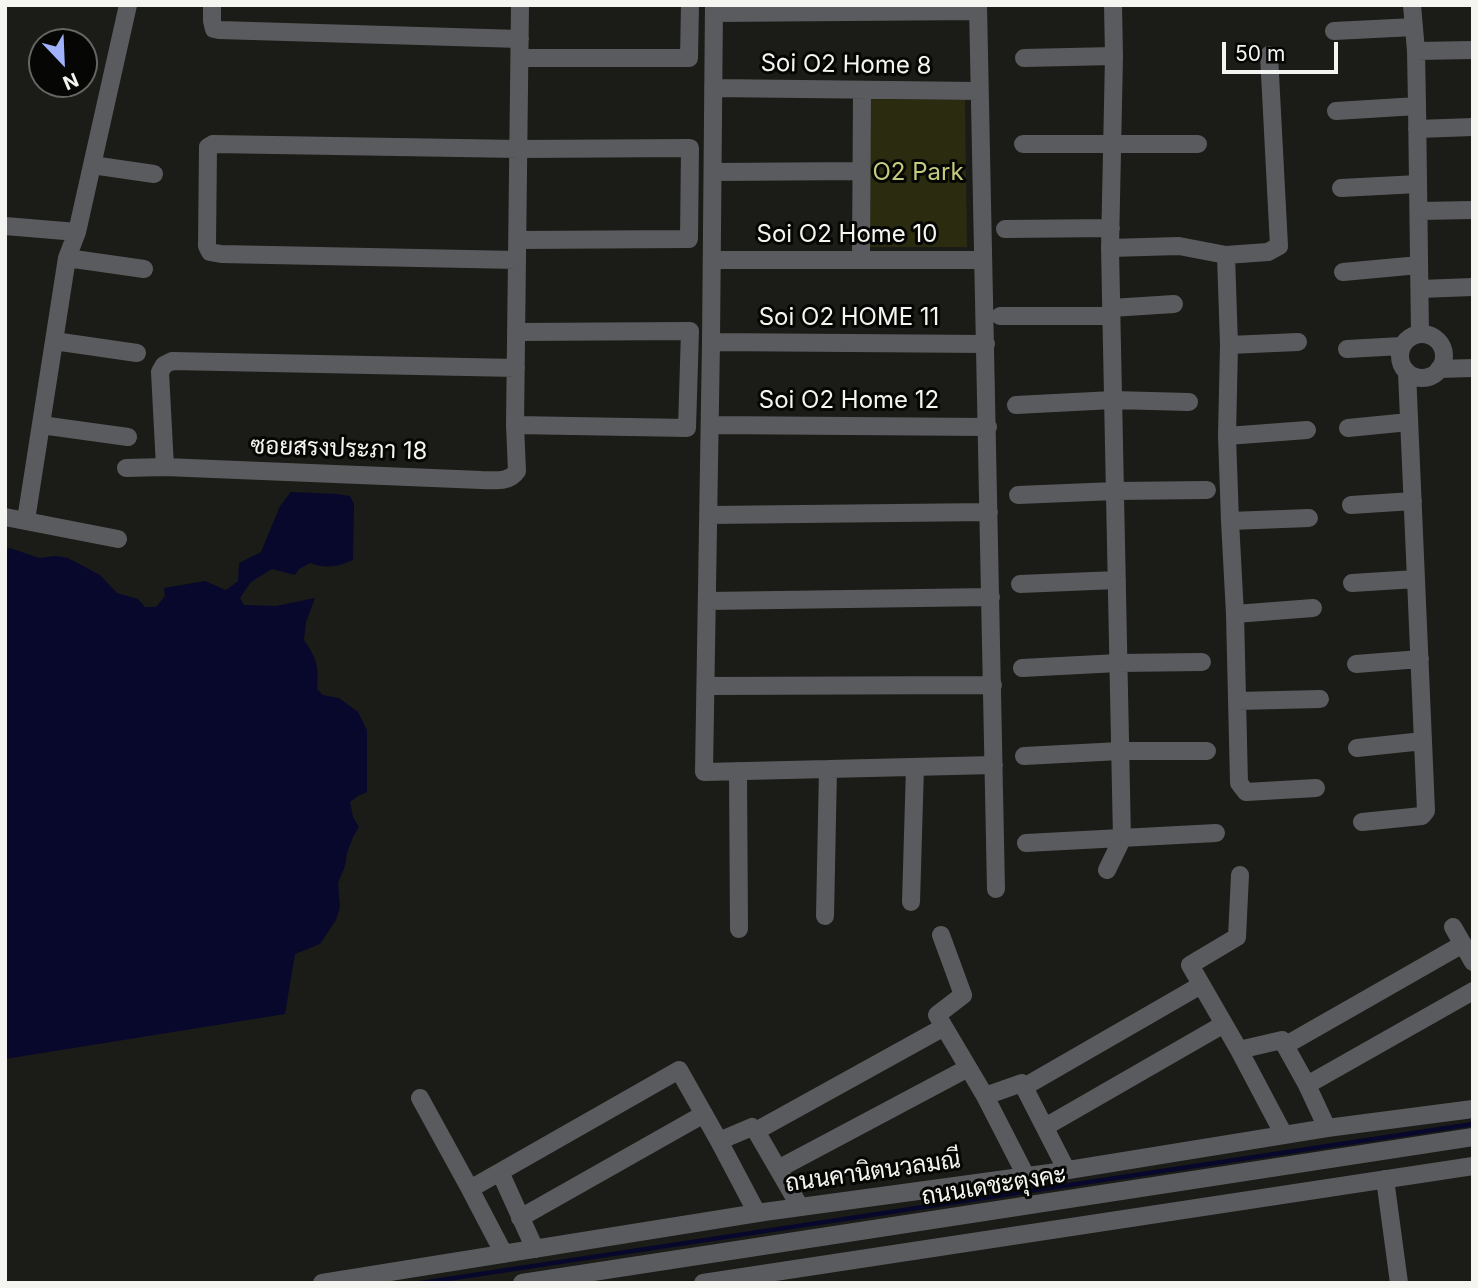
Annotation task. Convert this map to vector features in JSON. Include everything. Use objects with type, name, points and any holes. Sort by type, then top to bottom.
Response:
[{"type":"street","points":[[26,520],[67,258],[77,232],[128,5]]},
{"type":"street","points":[[212,5],[214,29],[219,30],[520,39]]},
{"type":"street","points":[[516,332],[690,331],[687,428],[516,425],[516,332],[520,5]]},
{"type":"street","points":[[520,58],[689,58],[690,5]]},
{"type":"street","points":[[1107,870],[1122,839],[1110,248],[1113,5]]},
{"type":"street","points":[[1412,5],[1416,51],[1420,334]]},
{"type":"street","points":[[994,765],[704,772],[714,9],[978,8],[988,427],[993,685],[996,888]]},
{"type":"street","points":[[1334,31],[1414,27]]},
{"type":"street","points":[[1416,51],[1473,50]]},
{"type":"street","points":[[1110,248],[1179,246],[1226,255],[1268,252],[1279,246],[1269,55]]},
{"type":"street","points":[[1024,58],[1114,56]]},
{"type":"street","name":"Soi O2 Home 8","points":[[713,88],[979,91]]},
{"type":"street","points":[[861,259],[862,91]]},
{"type":"street","points":[[1336,111],[1417,106]]},
{"type":"street","points":[[1417,129],[1473,127]]},
{"type":"street","points":[[517,260],[210,252],[208,147],[212,144],[519,149],[690,148],[689,240],[518,240]]},
{"type":"street","points":[[1023,144],[1198,144]]},
{"type":"street","points":[[92,165],[154,174]]},
{"type":"street","points":[[713,172],[862,172]]},
{"type":"street","points":[[1341,188],[1418,184]]},
{"type":"street","points":[[1419,211],[1473,210]]},
{"type":"street","points":[[5,226],[77,232]]},
{"type":"street","points":[[1004,229],[1111,228]]},
{"type":"street","points":[[1226,255],[1229,345],[1227,436],[1235,614],[1238,783],[1246,792],[1316,788]]},
{"type":"street","points":[[67,258],[144,269]]},
{"type":"street","name":"Soi O2 Home 10","points":[[712,260],[983,260]]},
{"type":"street","points":[[1343,272],[1419,265]]},
{"type":"street","points":[[1420,289],[1473,287]]},
{"type":"street","points":[[1000,316],[1111,312],[1174,304]]},
{"type":"street","points":[[1362,822],[1422,817],[1426,811],[1407,372],[1400,360],[1402,346],[1406,340],[1427,334],[1439,342],[1444,355],[1439,369]]},
{"type":"street","points":[[54,341],[137,353]]},
{"type":"street","name":"Soi O2 HOME 11","points":[[711,342],[986,344]]},
{"type":"street","points":[[1229,345],[1298,342]]},
{"type":"street","points":[[1347,349],[1402,346]]},
{"type":"street","points":[[165,467],[160,372],[164,365],[172,361],[516,368]]},
{"type":"street","points":[[1407,372],[1420,378],[1439,369],[1473,368]]},
{"type":"street","points":[[1016,405],[1113,400],[1189,402]]},
{"type":"street","points":[[1348,428],[1409,422]]},
{"type":"street","points":[[41,425],[128,437]]},
{"type":"street","name":"ซอยสรงประภา 18","points":[[126,468],[165,467],[500,480],[511,478],[517,471],[516,425]]},
{"type":"street","name":"Soi O2 Home 12","points":[[710,425],[988,427]]},
{"type":"street","points":[[1227,436],[1307,430]]},
{"type":"street","points":[[1018,495],[1207,490]]},
{"type":"street","points":[[1351,505],[1413,501]]},
{"type":"street","points":[[709,515],[989,512]]},
{"type":"street","points":[[5,517],[118,539]]},
{"type":"street","points":[[1230,521],[1309,519]]},
{"type":"street","points":[[1352,583],[1416,579]]},
{"type":"street","points":[[1020,584],[1116,580]]},
{"type":"street","points":[[707,601],[991,597]]},
{"type":"street","points":[[1235,614],[1313,608]]},
{"type":"street","points":[[1356,664],[1420,659]]},
{"type":"street","points":[[1022,668],[1202,662]]},
{"type":"street","points":[[706,686],[993,685]]},
{"type":"street","points":[[1237,702],[1320,699]]},
{"type":"street","points":[[1357,748],[1423,741]]},
{"type":"street","points":[[1024,756],[1120,751],[1207,751]]},
{"type":"street","points":[[911,902],[915,767]]},
{"type":"street","points":[[825,916],[828,769]]},
{"type":"street","points":[[738,771],[739,929]]},
{"type":"street","points":[[1026,843],[1216,833]]},
{"type":"street","points":[[1240,875],[1237,937],[1190,965],[1284,1135]]},
{"type":"street","points":[[1453,927],[1473,962]]},
{"type":"street","points":[[941,935],[963,995],[937,1015],[985,1096],[1026,1176]]},
{"type":"street","points":[[1286,1045],[1463,944]]},
{"type":"street","points":[[1024,1087],[1201,985]]},
{"type":"street","points":[[1307,1085],[1473,991]]},
{"type":"street","points":[[1045,1127],[1224,1024]]},
{"type":"street","points":[[756,1131],[944,1027]]},
{"type":"street","points":[[1239,1050],[1282,1040],[1327,1128]]},
{"type":"street","points":[[778,1169],[968,1068]]},
{"type":"street","points":[[470,1189],[679,1069],[757,1213]]},
{"type":"street","points":[[985,1096],[1022,1083],[1066,1169]]},
{"type":"street","points":[[420,1098],[517,1268]]},
{"type":"street","name":"ถนนคานิตนวลมณี","points":[[322,1283],[517,1268],[535,1249],[757,1213],[1026,1176],[1327,1128],[1473,1109]]},
{"type":"street","points":[[520,1218],[704,1114]]},
{"type":"street","points":[[719,1142],[752,1127],[800,1207]]},
{"type":"street","name":"ถนนเดชะตุงคะ","points":[[517,1268],[1021,1206],[1473,1137]]},
{"type":"street","points":[[703,1283],[1473,1166]]},
{"type":"street","points":[[500,1171],[535,1249]]},
{"type":"street","points":[[1385,1180],[1399,1283]]},
{"type":"street","points":[[1021,1206],[1025,1234]]},
{"type":"green space","name":"O2 Park","points":[[869,99],[965,100],[967,247],[869,247]]},
{"type":"water","points":[[291,492],[350,496],[354,504],[353,560],[332,566],[310,563],[299,569],[295,575],[272,569],[251,582],[240,598],[244,605],[276,606],[315,598],[306,622],[304,640],[316,663],[317,689],[323,695],[339,698],[358,712],[367,730],[367,792],[350,802],[353,817],[359,827],[347,853],[338,883],[340,907],[336,920],[320,944],[295,954],[285,1014],[5,1059],[5,549],[10,548],[39,558],[68,558],[100,575],[117,593],[138,599],[145,607],[156,607],[165,596],[164,588],[205,581],[226,590],[238,581],[239,563],[261,552],[280,506]]},
{"type":"waterway","points":[[421,1283],[1473,1124]]}]
